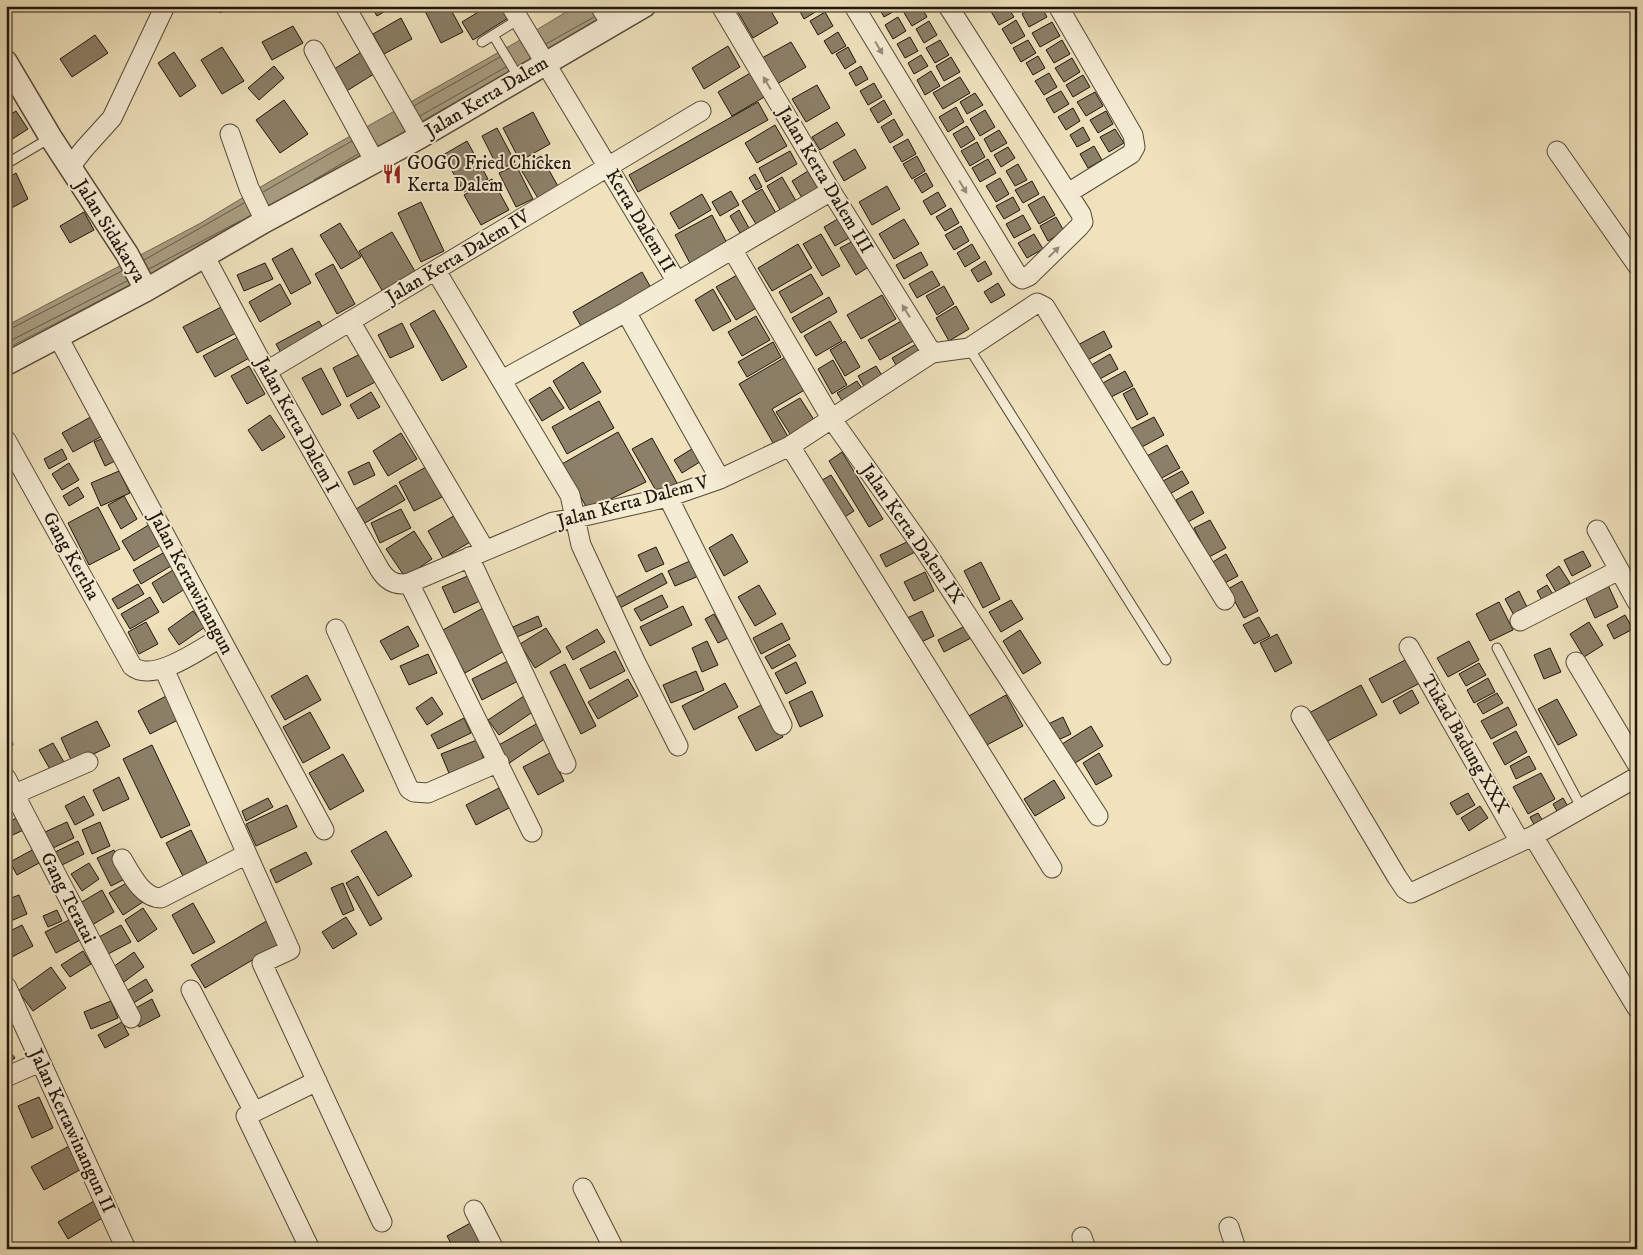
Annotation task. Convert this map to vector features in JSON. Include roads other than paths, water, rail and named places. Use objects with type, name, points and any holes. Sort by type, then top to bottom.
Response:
[{"type":"street","points":[[70,168],[84,149],[112,118],[165,6]]},
{"type":"street","points":[[345,6],[418,132]]},
{"type":"street","name":"Jalan Kerta Dalem","points":[[144,286],[205,257],[264,219],[374,159],[544,59],[606,16],[644,6]]},
{"type":"street","name":"Jalan Kerta Dalem III","points":[[720,6],[831,191],[932,353]]},
{"type":"street","points":[[854,6],[1020,278],[1029,276],[1083,222],[1081,214],[948,6]]},
{"type":"street","points":[[1058,6],[1133,135],[1135,147],[1131,154],[1068,193]]},
{"type":"street","name":"Kerta Dalem II","points":[[518,18],[677,282]]},
{"type":"street","points":[[314,50],[374,159]]},
{"type":"street","name":"Jalan Sidakarya","points":[[6,62],[51,138],[127,254],[144,286],[6,364]]},
{"type":"street","name":"Jalan Kerta Dalem IV","points":[[267,371],[436,271],[605,164],[701,111]]},
{"type":"street","points":[[230,134],[264,219]]},
{"type":"street","points":[[1557,151],[1637,265]]},
{"type":"street","points":[[502,380],[626,312],[831,191]]},
{"type":"street","name":"Jalan Kerta Dalem IX","points":[[732,249],[830,418],[926,552],[1098,816]]},
{"type":"street","name":"Jalan Kerta Dalem I","points":[[205,257],[267,371],[380,570],[387,578],[404,584]]},
{"type":"street","points":[[436,271],[570,495],[581,544],[635,661],[678,746]]},
{"type":"street","name":"Jalan Kerta Dalem V","points":[[404,584],[552,522],[668,497],[720,479],[790,446],[830,418],[932,353],[969,348],[1032,306],[1040,303],[1045,307],[1070,347],[1225,600]]},
{"type":"street","points":[[626,312],[720,479]]},
{"type":"street","points":[[350,321],[477,554],[566,764]]},
{"type":"street","name":"Jalan Kertawinangun","points":[[58,336],[324,830]]},
{"type":"street","name":"Gang Kertha","points":[[6,440],[132,666],[142,672],[164,669]]},
{"type":"street","points":[[790,446],[1052,868]]},
{"type":"street","points":[[668,497],[782,725]]},
{"type":"street","points":[[1597,530],[1637,602]]},
{"type":"street","points":[[1520,622],[1619,570]]},
{"type":"street","points":[[404,584],[499,762],[532,832]]},
{"type":"street","points":[[336,629],[409,789],[414,792],[428,793],[499,762]]},
{"type":"street","points":[[220,638],[164,669],[290,950],[262,963],[382,1222]]},
{"type":"street","name":"Tukad Badung XXX","points":[[1409,647],[1527,839],[1637,1008]]},
{"type":"street","points":[[1576,662],[1637,764]]},
{"type":"street","points":[[1301,716],[1397,877],[1409,892],[1415,891],[1527,839],[1637,777]]},
{"type":"street","points":[[11,786],[88,762]]},
{"type":"street","name":"Gang Teratai","points":[[11,786],[130,1018]]},
{"type":"street","points":[[122,860],[134,879],[149,895],[161,898],[247,854]]},
{"type":"street","name":"Jalan Kertawinangun II","points":[[6,986],[126,1249]]},
{"type":"street","points":[[191,990],[254,1112]]},
{"type":"street","points":[[6,1077],[40,1062]]},
{"type":"street","points":[[310,1249],[246,1116],[317,1081]]},
{"type":"street","points":[[583,1188],[614,1249]]},
{"type":"street","points":[[474,1210],[494,1249]]},
{"type":"street","points":[[1229,1226],[1236,1249]]},
{"type":"lane","points":[[482,42],[495,38],[518,18]]},
{"type":"lane","points":[[495,38],[517,75]]},
{"type":"lane","points":[[6,164],[51,138]]},
{"type":"lane","points":[[969,348],[1166,660]]},
{"type":"lane","points":[[1497,648],[1582,807]]},
{"type":"water","points":[[576,6],[623,6],[431,116],[301,194],[6,349],[6,326],[199,224]]},
{"type":"waterway","points":[[6,734],[11,744],[6,746]]},
{"type":"place","name":"GOGO Fried Chicken Kerta Dalem","points":[[392,174]]}]
